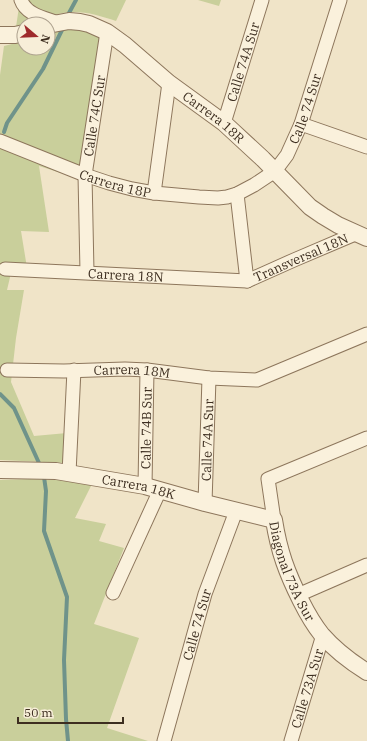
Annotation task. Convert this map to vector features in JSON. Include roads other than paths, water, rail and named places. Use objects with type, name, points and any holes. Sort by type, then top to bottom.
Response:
[{"type":"street","points":[[21,0],[25,9],[37,16]]},
{"type":"street","name":"Calle 74A Sur","points":[[224,123],[262,0]]},
{"type":"street","name":"Calle 74 Sur","points":[[236,194],[254,185],[275,171],[287,155],[301,124],[340,0]]},
{"type":"street","name":"Carrera 18R","points":[[56,23],[69,21],[80,22],[107,32],[169,82],[224,123],[250,146],[310,207],[323,216],[361,236]]},
{"type":"street","name":"Calle 74C Sur","points":[[87,272],[85,175],[107,32]]},
{"type":"street","points":[[0,35],[16,35]]},
{"type":"street","points":[[154,193],[169,82]]},
{"type":"street","points":[[301,124],[367,147]]},
{"type":"street","name":"Carrera 18P","points":[[0,141],[109,183],[154,193],[199,197],[218,198],[236,194]]},
{"type":"street","points":[[236,194],[247,281]]},
{"type":"street","name":"Transversal 18N","points":[[247,281],[294,260],[361,236]]},
{"type":"street","name":"Carrera 18N","points":[[5,269],[247,281]]},
{"type":"street","name":"Carrera 18M","points":[[8,370],[125,369],[147,370],[209,378],[257,380],[367,334]]},
{"type":"street","points":[[69,473],[74,370]]},
{"type":"street","name":"Calle 74B Sur","points":[[113,593],[152,488],[147,370]]},
{"type":"street","name":"Calle 74A Sur","points":[[205,503],[209,378]]},
{"type":"street","name":"Diagonal 73A Sur","points":[[367,438],[268,479],[280,549],[291,581],[309,617],[322,635],[340,653],[367,672]]},
{"type":"street","name":"Carrera 18K","points":[[0,470],[56,471],[152,488],[274,520]]},
{"type":"street","name":"Calle 74 Sur","points":[[164,741],[205,594],[236,511]]},
{"type":"street","points":[[298,595],[367,565]]},
{"type":"street","name":"Calle 73A Sur","points":[[291,741],[322,635]]},
{"type":"waterway","points":[[69,13],[76,0]]},
{"type":"waterway","points":[[4,132],[7,123],[43,69],[62,30]]},
{"type":"waterway","points":[[0,394],[14,408],[39,463]]},
{"type":"waterway","points":[[44,477],[46,491],[44,531],[67,597],[64,660],[68,741]]}]
